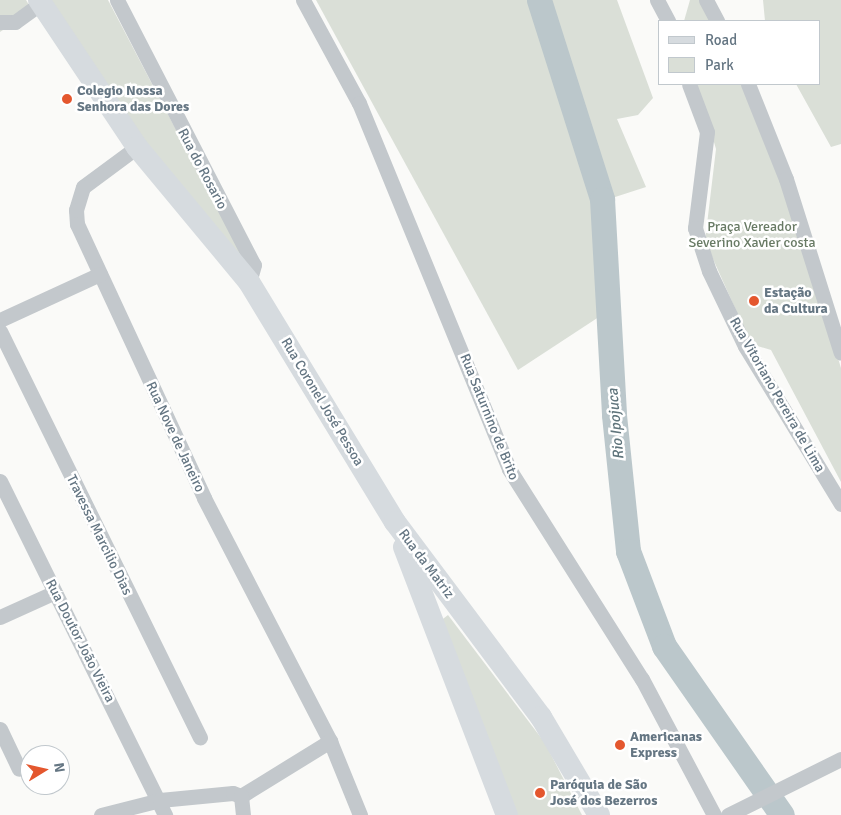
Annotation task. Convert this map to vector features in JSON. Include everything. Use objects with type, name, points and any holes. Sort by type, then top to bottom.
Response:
[{"type":"main road","name":"Rua Coronel José Pessoa","points":[[40,2],[137,147],[249,282],[395,522]]},
{"type":"main road","name":"Rua da Matriz","points":[[395,522],[507,815]]},
{"type":"main road","name":"Rua da Matriz","points":[[395,522],[541,717],[599,815]]},
{"type":"street","name":"Rua do Rosario","points":[[117,0],[254,265],[249,282]]},
{"type":"street","name":"Rua Saturnino de Brito","points":[[302,0],[359,103],[509,469],[642,680],[714,815]]},
{"type":"street","points":[[657,0],[668,18]]},
{"type":"street","points":[[668,18],[672,0]]},
{"type":"street","points":[[706,0],[716,20]]},
{"type":"street","points":[[0,22],[15,22],[40,2]]},
{"type":"street","name":"Rua Vitoriano Pereira de Lima","points":[[689,85],[707,132],[695,213],[703,256],[745,346],[841,504]]},
{"type":"street","points":[[748,85],[786,179],[841,354]]},
{"type":"street","name":"Rua Nove de Janeiro","points":[[137,147],[83,188],[76,210],[84,244],[100,274],[204,498],[330,741],[360,815]]},
{"type":"street","points":[[0,320],[100,274]]},
{"type":"street","name":"Travessa Marcilio Dias","points":[[0,331],[200,738]]},
{"type":"street","name":"Rua Doutor João Vieira","points":[[0,481],[160,800],[165,815]]},
{"type":"street","points":[[0,617],[55,592]]},
{"type":"street","points":[[0,729],[20,769]]},
{"type":"street","points":[[101,815],[160,800],[225,795],[240,796],[330,741]]},
{"type":"street","points":[[734,812],[819,768],[841,759]]},
{"type":"street","points":[[240,796],[243,815]]},
{"type":"green space","points":[[0,0],[26,0],[32,10],[0,32]]},
{"type":"green space","points":[[42,0],[108,0],[247,265],[240,271]]},
{"type":"green space","points":[[316,0],[532,0],[584,142],[608,311],[518,370]]},
{"type":"green space","points":[[550,0],[617,0],[653,98],[638,115],[617,119],[646,187],[612,198]]},
{"type":"green space","points":[[690,0],[705,0],[715,20],[684,20]]},
{"type":"green space","points":[[763,0],[841,0],[841,144],[831,147],[797,85],[821,85],[821,20],[765,20]]},
{"type":"green space","name":"Praça Vereador Severino Xavier costa","points":[[697,85],[742,85],[785,185],[841,368],[841,482],[771,350],[751,344],[705,241],[716,149]]},
{"type":"green space","points":[[448,615],[545,743],[582,815],[509,815],[439,622]]},
{"type":"waterway","name":"Rio Ipojuca","points":[[539,0],[602,199],[614,415],[628,551],[664,646],[782,815]]},
{"type":"place","name":"Colegio Nossa Senhora das Dores","points":[[67,99]]},
{"type":"place","name":"Estação da Cultura","points":[[754,301]]},
{"type":"place","name":"Americanas Express","points":[[620,745]]},
{"type":"place","name":"Paróquia de São José dos Bezerros","points":[[540,793]]}]
